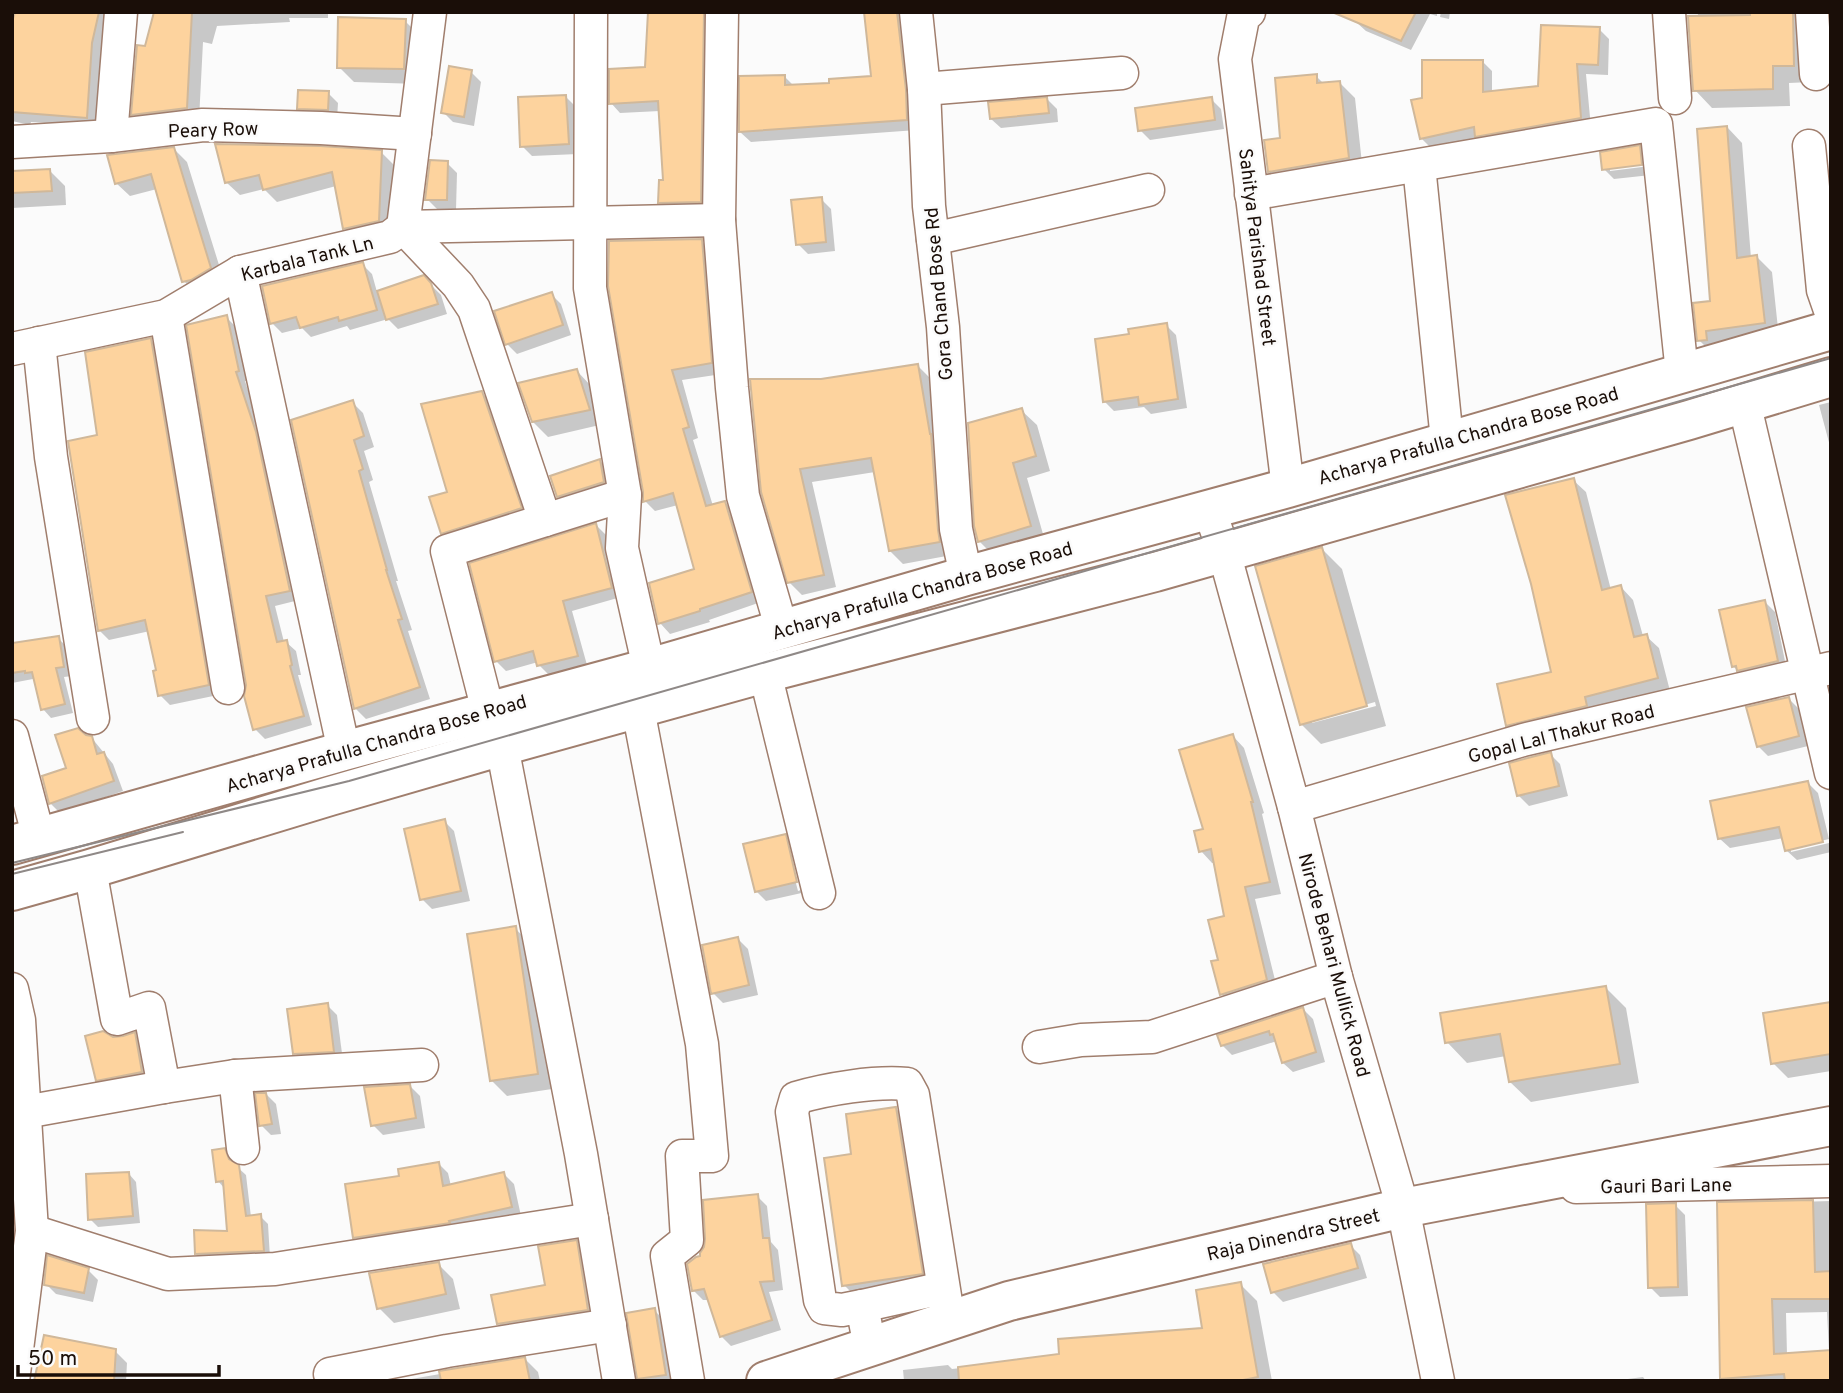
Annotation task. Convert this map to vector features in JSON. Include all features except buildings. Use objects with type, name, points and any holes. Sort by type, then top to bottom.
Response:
[{"type":"main road","name":"Acharya Prafulla Chandra Bose Road","points":[[26,841],[1288,488],[1831,330]]},
{"type":"main road","name":"Acharya Prafulla Chandra Bose Road","points":[[12,891],[502,746],[765,673],[1154,572],[1689,421],[1831,377]]},
{"type":"main road","name":"Raja Dinendra Street","points":[[766,1381],[870,1347],[949,1309],[1009,1301],[1403,1208],[1831,1126]]},
{"type":"street","points":[[111,136],[121,12]]},
{"type":"street","points":[[403,227],[430,12]]},
{"type":"street","points":[[591,12],[590,288],[625,495],[622,548],[649,668]]},
{"type":"street","points":[[722,12],[719,220],[743,496],[782,630]]},
{"type":"street","name":"Gora Chand Bose Rd","points":[[916,12],[924,89],[929,206],[943,327],[956,529],[966,576]]},
{"type":"street","name":"Sahitya Parishad Street","points":[[1245,12],[1235,59],[1288,488]]},
{"type":"street","points":[[1669,12],[1675,98]]},
{"type":"street","points":[[1812,12],[1816,74]]},
{"type":"street","points":[[924,89],[1122,74]]},
{"type":"street","points":[[1251,194],[1656,124],[1682,373]]},
{"type":"street","name":"Peary Row","points":[[12,142],[111,136],[203,125],[321,128],[415,135]]},
{"type":"street","points":[[1809,146],[1823,290],[1831,313]]},
{"type":"street","points":[[1419,166],[1447,440]]},
{"type":"street","points":[[933,239],[1148,190]]},
{"type":"street","points":[[403,227],[719,220]]},
{"type":"street","points":[[403,227],[458,285],[474,309],[545,520]]},
{"type":"street","name":"Karbala Tank Ln","points":[[26,346],[166,316],[240,272],[390,237],[403,227]]},
{"type":"street","points":[[240,272],[344,751]]},
{"type":"street","points":[[166,316],[228,688]]},
{"type":"street","points":[[26,346],[51,457],[93,718]]},
{"type":"street","points":[[1744,402],[1819,671],[1831,773]]},
{"type":"street","points":[[488,711],[447,551],[625,495]]},
{"type":"street","name":"Nirode Behari Mullick Road","points":[[1209,509],[1224,552],[1294,807],[1336,977],[1403,1208],[1438,1381]]},
{"type":"street","name":"Gopal Lal Thakur Road","points":[[1294,807],[1523,740],[1819,671]]},
{"type":"street","points":[[765,673],[819,893]]},
{"type":"street","points":[[638,709],[702,1044],[712,1156],[682,1156],[687,1240],[667,1256],[688,1381]]},
{"type":"street","points":[[12,736],[26,841]]},
{"type":"street","points":[[502,746],[592,1219],[619,1381]]},
{"type":"street","points":[[90,869],[117,1019],[149,1008],[164,1087]]},
{"type":"street","points":[[1039,1047],[1081,1040],[1152,1037],[1336,977]]},
{"type":"street","points":[[12,989],[19,1020],[32,1231],[13,1381]]},
{"type":"street","points":[[25,1112],[235,1076],[422,1065]]},
{"type":"street","points":[[235,1076],[243,1148]]},
{"type":"street","points":[[891,1082],[907,1084],[913,1095],[949,1309],[824,1308],[817,1286],[792,1112],[796,1098],[816,1092],[891,1082]]},
{"type":"street","points":[[924,1086],[949,1309]]},
{"type":"street","name":"Gauri Bari Lane","points":[[1502,1189],[1831,1181]]},
{"type":"street","points":[[32,1231],[168,1274],[275,1269],[592,1219]]},
{"type":"street","points":[[862,1307],[870,1347]]},
{"type":"street","points":[[330,1374],[447,1351],[610,1325]]},
{"type":"tram line","points":[[12,863],[349,781],[1831,358]]},
{"type":"tram line","points":[[12,874],[183,832]]}]
